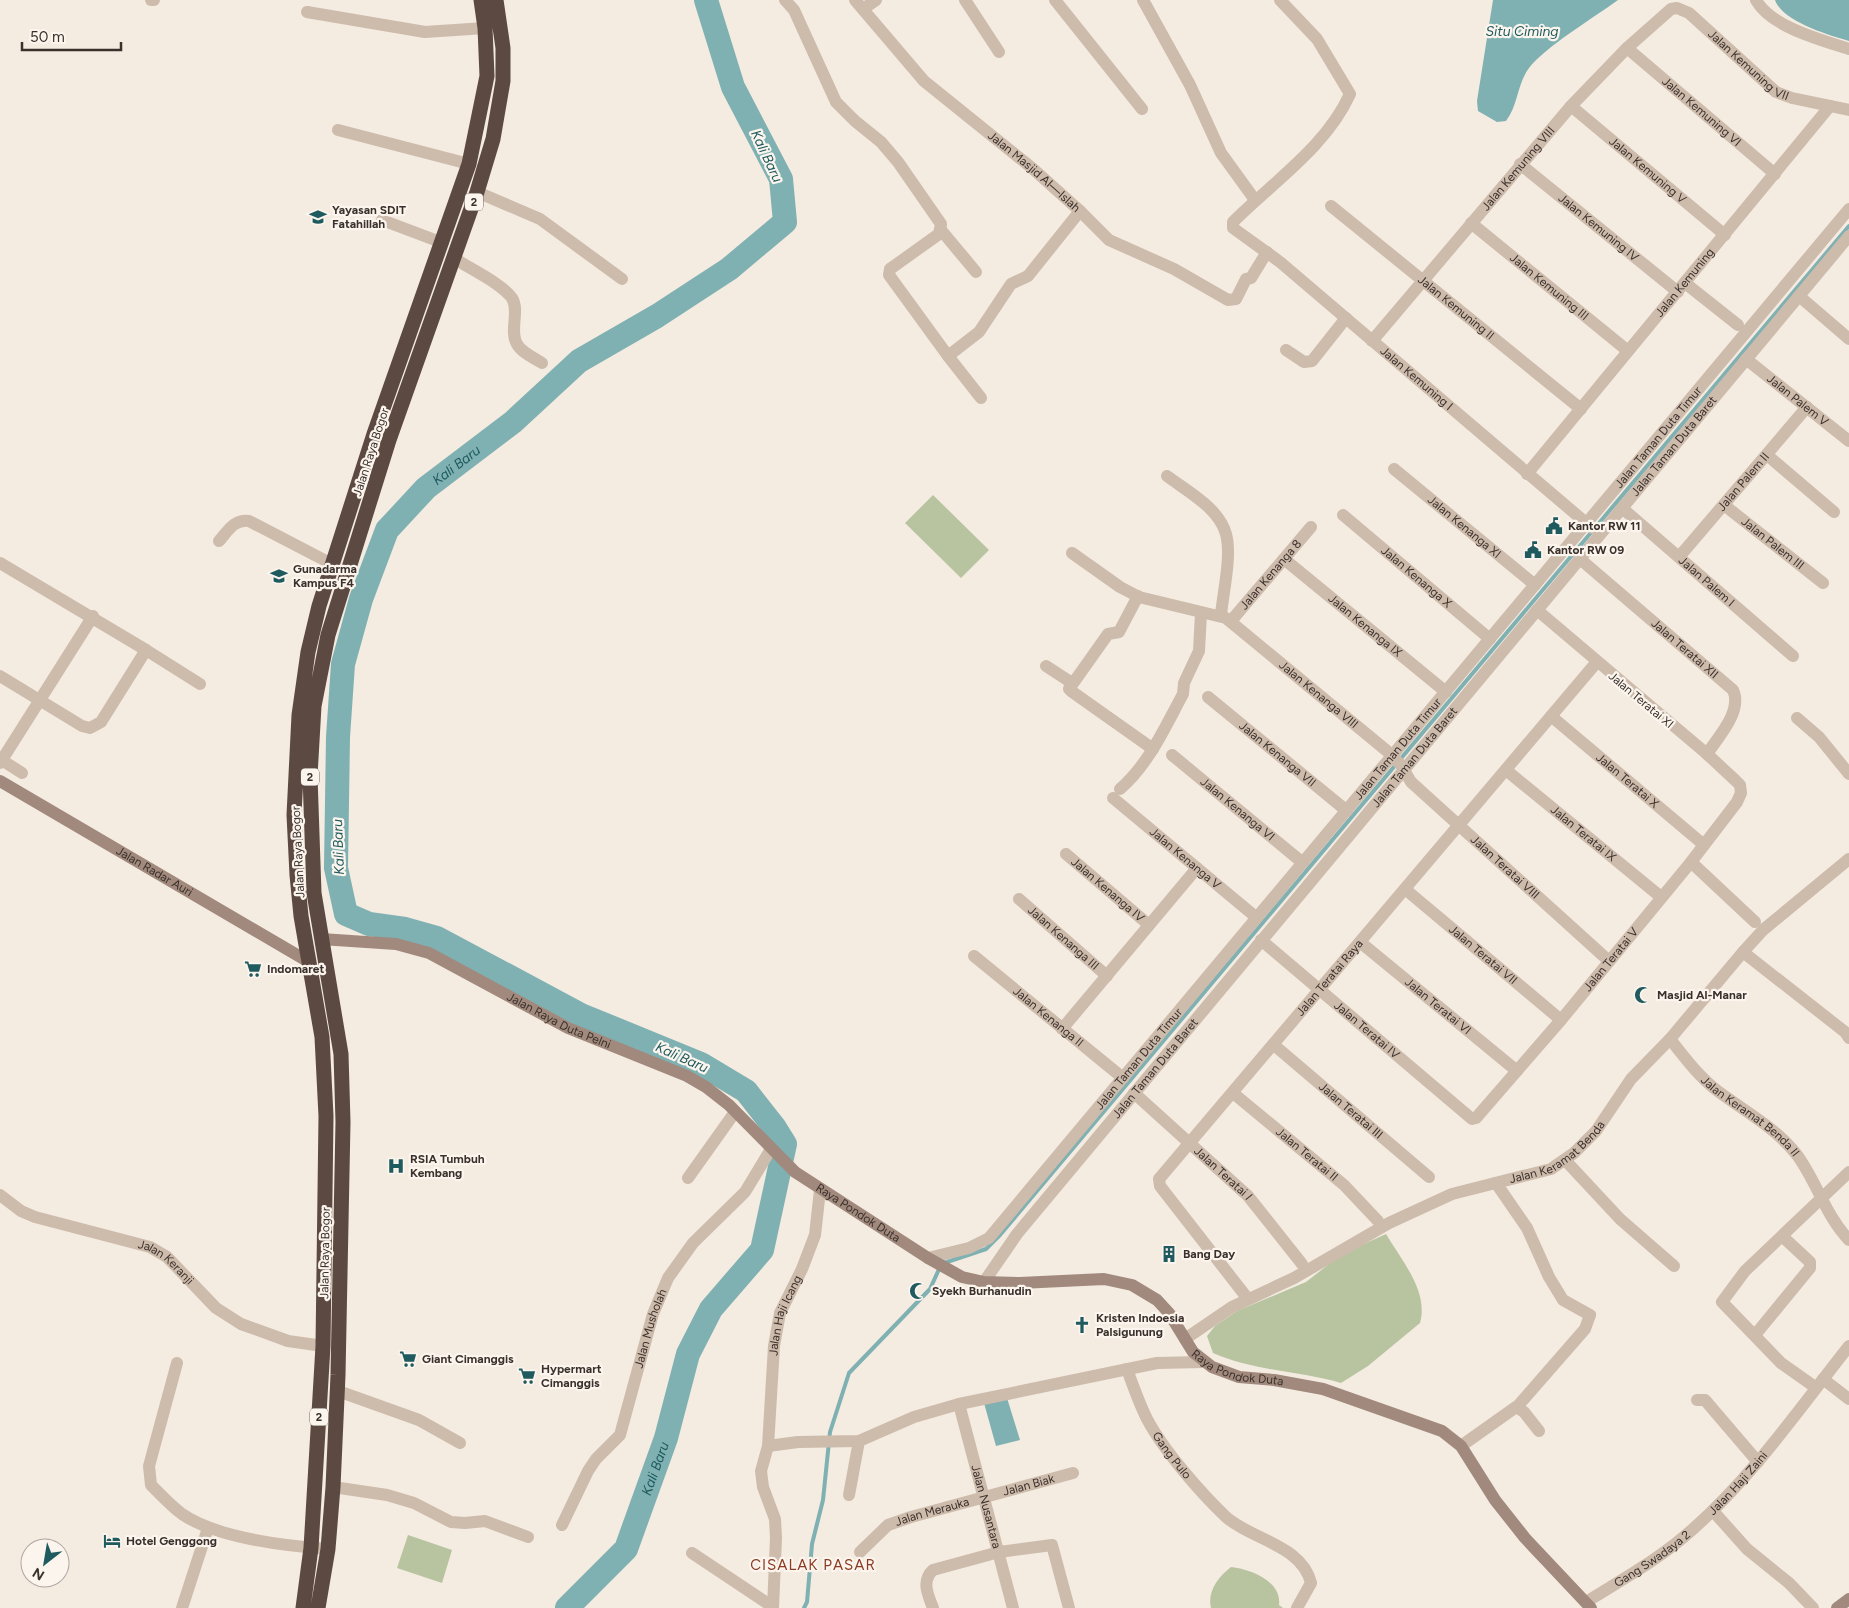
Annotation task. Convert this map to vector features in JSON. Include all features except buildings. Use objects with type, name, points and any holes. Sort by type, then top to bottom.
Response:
[{"type":"highway","name":"Jalan Raya Bogor","points":[[303,1608],[311,1548],[323,1346],[325,1068],[322,1037],[300,916],[296,875],[296,755],[308,652],[332,564],[374,434],[469,164],[487,76],[485,28],[481,0]]},
{"type":"highway","name":"Jalan Raya Bogor","points":[[318,1608],[328,1549],[333,1487],[338,1391],[342,1178],[341,1054],[316,908],[311,845],[310,776],[314,706],[328,635],[390,440],[477,192],[493,139],[503,82],[503,48],[496,0]]},
{"type":"highway","points":[[374,434],[390,440]]},
{"type":"highway","points":[[325,1177],[342,1178]]},
{"type":"main road","name":"Jalan Radar Auri","points":[[0,782],[309,962]]},
{"type":"main road","name":"Jalan Raya Duta Pelni","points":[[321,939],[396,944],[430,953],[568,1028],[686,1076],[720,1096],[773,1151]]},
{"type":"main road","name":"Raya Pondok Duta","points":[[773,1151],[795,1172],[820,1190],[955,1274],[984,1282],[1020,1283],[1082,1279],[1118,1280],[1132,1285],[1157,1300],[1169,1313],[1185,1339],[1203,1362],[1238,1377],[1323,1389],[1442,1431],[1461,1446],[1509,1518],[1589,1605]]},
{"type":"main road","points":[[1837,1608],[1849,1599]]},
{"type":"street","points":[[785,0],[794,10],[836,102],[855,121],[881,142],[898,162],[941,224],[941,230],[976,272]]},
{"type":"street","points":[[859,5],[876,0]]},
{"type":"street","points":[[965,0],[999,52]]},
{"type":"street","points":[[1143,0],[1190,85],[1221,153],[1254,200],[1309,152],[1338,115],[1350,94],[1317,39],[1280,0]]},
{"type":"street","points":[[1756,0],[1769,15],[1785,24],[1849,49]]},
{"type":"street","points":[[1059,1],[1142,109]]},
{"type":"street","name":"Jalan Masjid Al—Islah","points":[[859,5],[924,81],[1032,168],[1117,245],[1174,269],[1228,300],[1236,299],[1246,279],[1250,278],[1267,252]]},
{"type":"street","name":"Jalan Kemuning VIII","points":[[1372,341],[1571,106],[1627,48],[1666,12],[1677,8]]},
{"type":"street","name":"Jalan Kemuning VII","points":[[1677,8],[1689,13],[1776,92],[1792,98],[1830,106]]},
{"type":"street","points":[[307,12],[425,32],[485,28]]},
{"type":"street","name":"Jalan Kemuning VI","points":[[1627,48],[1775,174]]},
{"type":"street","name":"Jalan Kemuning V","points":[[1571,106],[1725,235]]},
{"type":"street","points":[[1830,106],[1849,110]]},
{"type":"street","name":"Jalan Kemuning","points":[[1527,474],[1830,106]]},
{"type":"street","points":[[338,130],[469,164]]},
{"type":"street","name":"Jalan Kemuning IV","points":[[1520,164],[1681,287],[1738,325]]},
{"type":"street","points":[[477,192],[548,224],[622,279]]},
{"type":"street","name":"Jalan Kemuning I","points":[[1254,200],[1232,225],[1346,318],[1592,528]]},
{"type":"street","name":"Jalan Kemuning II","points":[[1331,206],[1580,409]]},
{"type":"street","name":"Jalan Taman Duta Timur","points":[[931,1260],[970,1248],[989,1238],[1347,810],[1397,762],[1446,692],[1535,585],[1592,528],[1849,209]]},
{"type":"street","points":[[948,356],[979,332],[1011,284],[1028,276],[1080,211]]},
{"type":"street","points":[[382,220],[443,242]]},
{"type":"street","name":"Jalan Kemuning III","points":[[1471,223],[1628,351]]},
{"type":"street","points":[[941,230],[890,269],[889,275],[981,398]]},
{"type":"street","name":"Jalan Taman Duta Baret","points":[[984,1282],[1017,1234],[1261,940],[1397,762],[1537,610],[1580,559],[1592,528],[1622,508],[1849,236]]},
{"type":"street","points":[[454,258],[504,290],[511,298],[514,304],[514,336],[517,345],[542,364]]},
{"type":"street","points":[[1799,296],[1849,339]]},
{"type":"street","points":[[1286,350],[1304,362],[1312,361],[1346,318]]},
{"type":"street","name":"Jalan Palem V","points":[[1746,359],[1849,442]]},
{"type":"street","name":"Jalan Palem II","points":[[1679,557],[1807,407]]},
{"type":"street","points":[[1766,455],[1834,512]]},
{"type":"street","name":"Jalan Kenanga XI","points":[[1394,469],[1535,585]]},
{"type":"street","points":[[1072,553],[1120,587],[1138,596],[1226,618],[1228,547],[1226,533],[1214,514],[1166,476]]},
{"type":"street","name":"Jalan Palem III","points":[[1724,505],[1823,583]]},
{"type":"street","name":"Jalan Palem I","points":[[1622,508],[1793,656]]},
{"type":"street","name":"Jalan Kenanga X","points":[[1343,515],[1490,639]]},
{"type":"street","points":[[219,541],[235,523],[241,520],[249,521],[332,564]]},
{"type":"street","name":"Jalan Kenanga 8","points":[[1226,618],[1311,527]]},
{"type":"street","name":"Jalan Kenanga IX","points":[[1284,558],[1446,692]]},
{"type":"street","name":"Jalan Teratai XII","points":[[1580,559],[1733,690],[1737,698],[1734,710],[1707,754]]},
{"type":"street","points":[[0,563],[93,616],[200,684]]},
{"type":"street","points":[[1069,688],[1108,634],[1119,632],[1138,596]]},
{"type":"street","name":"Jalan Teratai XI","points":[[1537,610],[1596,663],[1707,754],[1740,785],[1741,793]]},
{"type":"street","points":[[1069,688],[1153,749],[1183,694],[1184,684],[1198,656],[1201,612]]},
{"type":"street","points":[[22,773],[1,760],[93,616]]},
{"type":"street","name":"Jalan Kenanga VIII","points":[[1226,618],[1397,762]]},
{"type":"street","points":[[0,676],[82,726],[95,727],[101,722],[146,650]]},
{"type":"street","name":"Jalan Teratai Raya","points":[[1248,1299],[1160,1186],[1159,1179],[1596,663]]},
{"type":"street","points":[[1046,666],[1069,681],[1069,688]]},
{"type":"street","name":"Jalan Kenanga VII","points":[[1208,697],[1347,810]]},
{"type":"street","name":"Jalan Teratai X","points":[[1551,716],[1704,846]]},
{"type":"street","points":[[1797,718],[1819,737],[1849,774]]},
{"type":"street","name":"Jalan Kenanga V","points":[[1153,749],[1136,775],[1117,794],[1198,868],[1257,918]]},
{"type":"street","name":"Jalan Kenanga VI","points":[[1172,755],[1303,863]]},
{"type":"street","name":"Jalan Teratai VIII","points":[[1397,762],[1411,782],[1609,961]]},
{"type":"street","name":"Jalan Teratai IX","points":[[1506,770],[1662,898]]},
{"type":"street","name":"Jalan Teratai V","points":[[1472,1119],[1476,1118],[1561,1020],[1662,898],[1704,846],[1737,802],[1741,793]]},
{"type":"street","name":"Jalan Kenanga IV","points":[[1066,854],[1149,925]]},
{"type":"street","name":"Jalan Keramat Benda","points":[[1185,1339],[1232,1307],[1294,1278],[1389,1223],[1452,1194],[1551,1169],[1565,1160],[1584,1144],[1631,1079],[1670,1039],[1763,930],[1849,858]]},
{"type":"street","points":[[1691,862],[1754,922]]},
{"type":"street","points":[[1062,1028],[1198,868]]},
{"type":"street","name":"Jalan Teratai VII","points":[[1405,889],[1561,1020]]},
{"type":"street","name":"Jalan Kenanga III","points":[[1019,899],[1107,976]]},
{"type":"street","name":"Jalan Teratai IV","points":[[1261,940],[1472,1119]]},
{"type":"street","name":"Jalan Teratai VI","points":[[1360,942],[1517,1071]]},
{"type":"street","points":[[1743,952],[1845,1032],[1849,1038]]},
{"type":"street","name":"Jalan Kenanga II","points":[[974,956],[1123,1078]]},
{"type":"street","name":"Jalan Keramat Benda II","points":[[1670,1039],[1694,1070],[1708,1083],[1758,1118],[1797,1155],[1838,1229],[1849,1240]]},
{"type":"street","name":"Jalan Teratai III","points":[[1274,1045],[1429,1177]]},
{"type":"street","name":"Jalan Teratai I","points":[[1134,1093],[1248,1196],[1302,1264]]},
{"type":"street","name":"Jalan Teratai II","points":[[1233,1093],[1344,1185],[1378,1221]]},
{"type":"street","points":[[688,1178],[735,1112]]},
{"type":"street","name":"Jalan Musholah","points":[[562,1525],[588,1471],[596,1459],[620,1435],[653,1314],[668,1278],[693,1243],[745,1192],[773,1151]]},
{"type":"street","points":[[1565,1160],[1620,1219],[1674,1266]]},
{"type":"street","points":[[1849,1172],[1821,1201],[1746,1271],[1722,1300],[1722,1304],[1781,1363],[1849,1400]]},
{"type":"street","points":[[1461,1446],[1507,1412],[1517,1407],[1585,1329],[1590,1315],[1563,1300],[1549,1277],[1527,1228],[1496,1183]]},
{"type":"street","name":"Jalan Haji Icang","points":[[773,1608],[776,1538],[774,1519],[761,1478],[768,1446],[776,1326],[780,1313],[810,1249],[818,1221],[820,1190]]},
{"type":"street","name":"Jalan Keranji","points":[[0,1195],[21,1211],[35,1217],[150,1247],[167,1257],[216,1308],[241,1324],[288,1341],[323,1346]]},
{"type":"street","points":[[1755,1335],[1810,1268],[1810,1262],[1783,1237]]},
{"type":"street","name":"Jalan Haji Zaini","points":[[1812,1608],[1789,1583],[1747,1549],[1712,1511],[1758,1462],[1849,1346]]},
{"type":"street","points":[[177,1362],[149,1466],[151,1485],[182,1514],[208,1528],[235,1535],[311,1548],[328,1549]]},
{"type":"street","points":[[768,1446],[798,1442],[859,1441],[914,1417],[960,1404],[1157,1363],[1203,1362]]},
{"type":"street","name":"Gang Pulo","points":[[1126,1369],[1147,1419],[1161,1441],[1201,1489],[1238,1527],[1281,1547],[1308,1572],[1311,1583],[1297,1608]]},
{"type":"street","points":[[338,1391],[419,1420],[460,1443]]},
{"type":"street","points":[[1696,1400],[1705,1400],[1758,1462]]},
{"type":"street","name":"Jalan Nusantara","points":[[960,1404],[1014,1608]]},
{"type":"street","points":[[1517,1407],[1524,1412],[1539,1431]]},
{"type":"street","points":[[849,1495],[859,1441]]},
{"type":"street","name":"Jalan Biak","points":[[985,1496],[1073,1473]]},
{"type":"street","points":[[333,1487],[387,1495],[414,1503],[451,1522],[465,1524],[481,1520],[528,1537]]},
{"type":"street","name":"Jalan Merauka","points":[[860,1552],[888,1526],[911,1517],[985,1496]]},
{"type":"street","name":"Gang Swadaya 2","points":[[1589,1605],[1669,1548],[1712,1511]]},
{"type":"street","points":[[182,1608],[208,1528]]},
{"type":"street","points":[[933,1608],[926,1585],[926,1579],[933,1570],[1000,1552],[1052,1545],[1070,1608]]},
{"type":"street","points":[[692,1553],[773,1608]]},
{"type":"green space","points":[[933,495],[989,550],[961,578],[905,523]]},
{"type":"green space","points":[[1386,1234],[1412,1276],[1421,1299],[1422,1311],[1420,1323],[1368,1366],[1341,1383],[1244,1364],[1213,1353],[1207,1336],[1215,1326],[1237,1311],[1306,1282],[1342,1254]]},
{"type":"green space","points":[[408,1535],[452,1550],[442,1583],[397,1568]]},
{"type":"green space","points":[[1231,1567],[1247,1570],[1270,1583],[1279,1597],[1279,1605],[1283,1608],[1211,1608],[1212,1591],[1222,1575]]},
{"type":"water","name":"Situ Ciming","points":[[1493,0],[1618,0],[1558,42],[1536,60],[1525,74],[1510,115],[1506,121],[1497,122],[1478,111],[1477,101]]},
{"type":"water","points":[[1775,0],[1849,0],[1849,41],[1818,31],[1796,21],[1779,8]]},
{"type":"water","points":[[1007,1398],[1020,1440],[996,1446],[984,1403]]},
{"type":"waterway","name":"Kali Baru","points":[[567,1608],[626,1549],[666,1438],[688,1354],[711,1309],[762,1250],[785,1144],[746,1091],[701,1064],[581,1015],[437,938],[405,929],[369,924],[346,914],[336,868],[338,737],[343,664],[361,599],[387,530],[426,488],[513,422],[579,361],[657,316],[729,269],[785,222],[781,179],[733,87],[706,0]]},
{"type":"waterway","points":[[944,1263],[986,1249],[1000,1235],[1849,226]]},
{"type":"waterway","points":[[804,1608],[807,1602],[812,1544],[823,1500],[830,1432],[849,1373],[930,1289],[940,1267]]},
{"type":"place","name":"Yayasan SDIT Fatahillah","points":[[318,217]]},
{"type":"place","name":"Kantor RW 11","points":[[1554,526]]},
{"type":"place","name":"Kantor RW 09","points":[[1533,550]]},
{"type":"place","name":"Gunadarma Kampus F4","points":[[279,576]]},
{"type":"place","name":"Indomaret","points":[[253,969]]},
{"type":"place","name":"Masjid Al-Manar","points":[[1643,995]]},
{"type":"place","name":"RSIA Tumbuh Kembang","points":[[396,1166]]},
{"type":"place","name":"Bang Day","points":[[1169,1254]]},
{"type":"place","name":"Syekh Burhanudin","points":[[918,1291]]},
{"type":"place","name":"Kristen Indoesia Palsigunung","points":[[1082,1325]]},
{"type":"place","name":"Giant Cimanggis","points":[[408,1359]]},
{"type":"place","name":"Hypermart Cimanggis","points":[[527,1376]]},
{"type":"place","name":"Hotel Genggong","points":[[112,1541]]},
{"type":"district","name":"CISALAK PASAR","points":[[813,1565]]}]
